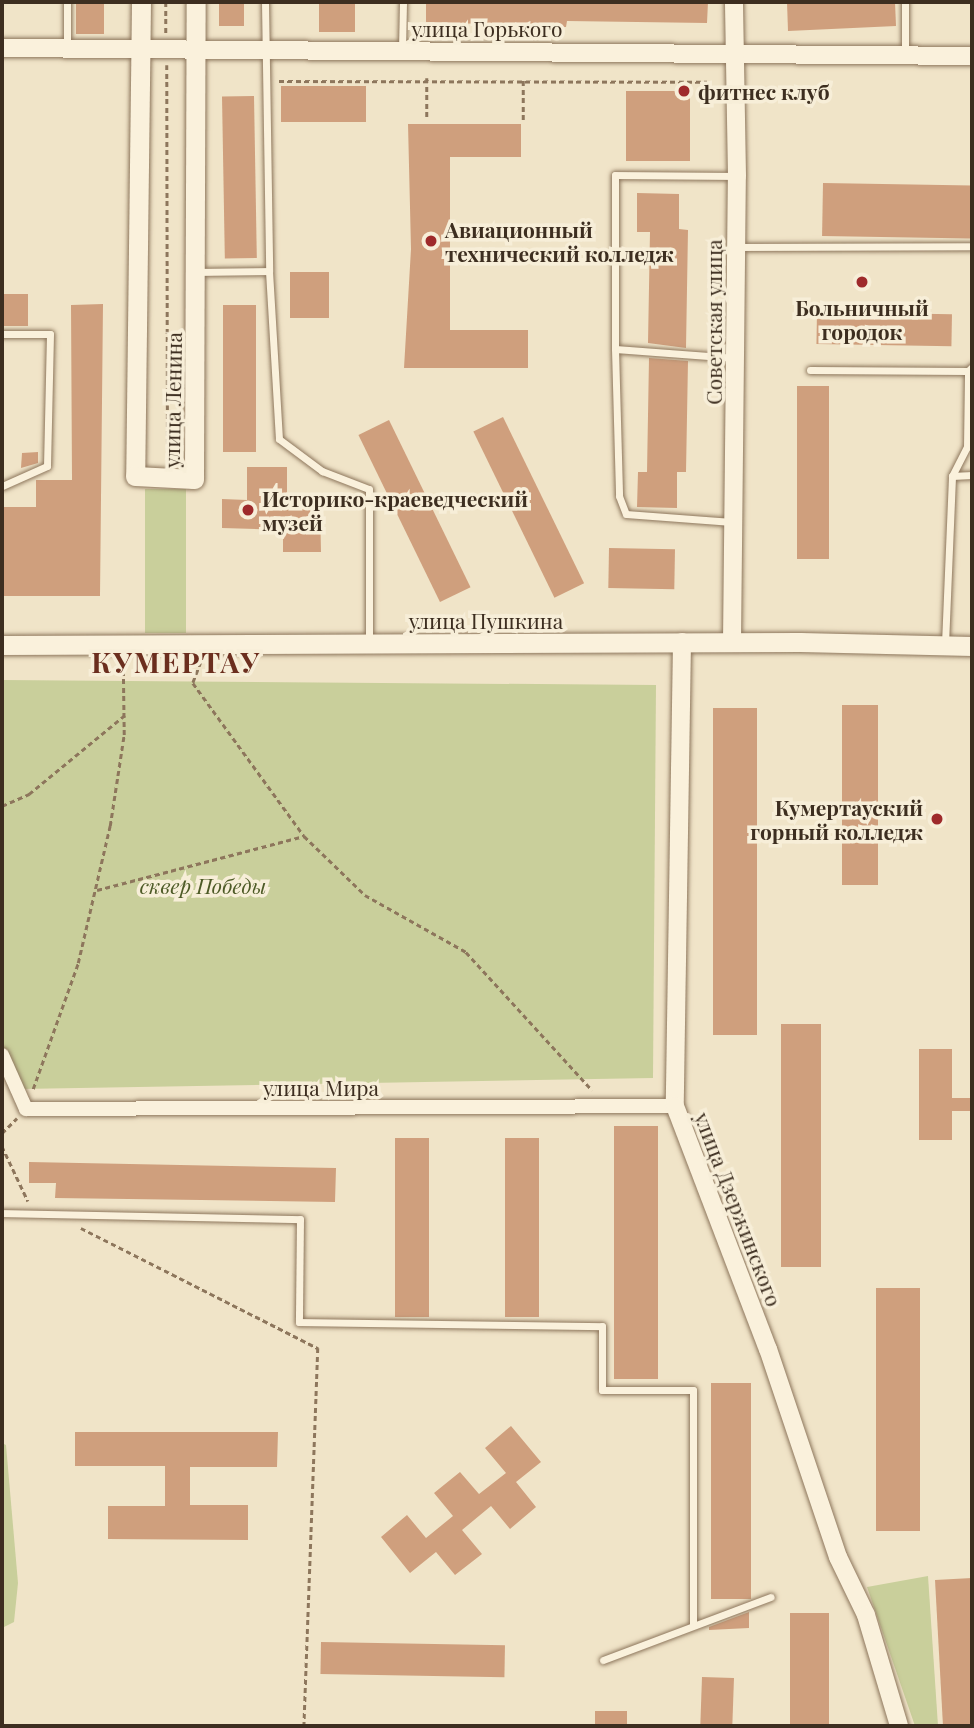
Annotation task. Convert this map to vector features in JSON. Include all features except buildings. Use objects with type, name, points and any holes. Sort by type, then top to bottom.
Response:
[{"type":"main road","name":"улица Ленина","points":[[141,2],[135,476],[194,478],[197,272],[196,2]]},
{"type":"main road","name":"улица Пушкина","points":[[2,645],[122,643],[133,647],[207,644],[732,642],[972,646]]},
{"type":"street","name":"Советская улица","points":[[732,642],[736,522],[737,176],[733,2]]},
{"type":"street","name":"улица Горького","points":[[2,48],[972,56]]},
{"type":"street","name":"улица Дзержинского","points":[[682,642],[675,1106],[768,1349],[838,1557],[866,1615],[899,1726]]},
{"type":"street","points":[[2,1055],[26,1109]]},
{"type":"street","name":"улица Мира","points":[[26,1109],[675,1106]]},
{"type":"lane","points":[[67,2],[67,48]]},
{"type":"lane","points":[[265,2],[269,271],[279,439],[322,471],[369,489],[369,644]]},
{"type":"lane","points":[[402,51],[403,2]]},
{"type":"lane","points":[[905,2],[905,55]]},
{"type":"lane","points":[[736,522],[626,514],[618,496],[615,175],[737,176]]},
{"type":"lane","points":[[735,247],[972,246]]},
{"type":"lane","points":[[197,272],[269,271]]},
{"type":"lane","points":[[2,334],[50,334],[47,466],[2,486]]},
{"type":"lane","points":[[615,349],[735,358]]},
{"type":"lane","points":[[810,370],[970,369],[967,447],[952,476],[945,646]]},
{"type":"lane","points":[[952,476],[972,475]]},
{"type":"lane","points":[[2,1213],[300,1219],[299,1322],[602,1326],[602,1390],[693,1390],[693,1624]]},
{"type":"lane","points":[[603,1660],[693,1624],[771,1597]]},
{"type":"path","points":[[166,2],[168,463]]},
{"type":"path","points":[[265,81],[427,78],[707,82]]},
{"type":"path","points":[[427,78],[427,117]]},
{"type":"path","points":[[523,79],[523,120]]},
{"type":"path","points":[[2,1133],[26,1109],[78,963],[110,826],[125,715],[122,643]]},
{"type":"path","points":[[207,644],[193,683],[304,836],[365,895],[466,952],[608,1108]]},
{"type":"path","points":[[2,806],[29,794],[125,715]]},
{"type":"path","points":[[95,890],[304,836]]},
{"type":"path","points":[[2,1146],[23,1199],[36,1205]]},
{"type":"path","points":[[73,1224],[318,1348],[304,1726]]},
{"type":"green space","points":[[145,489],[186,489],[186,633],[145,633]]},
{"type":"green space","name":"сквер Победы","points":[[2,680],[656,685],[653,1078],[20,1089],[2,1049]]},
{"type":"green space","points":[[2,1443],[6,1445],[18,1583],[14,1622],[2,1628]]},
{"type":"green space","points":[[928,1576],[938,1726],[915,1726],[867,1587]]},
{"type":"place","name":"фитнес клуб","points":[[684,91]]},
{"type":"place","name":"Авиационный технический колледж","points":[[431,241]]},
{"type":"place","name":"Больничный городок","points":[[862,282]]},
{"type":"place","name":"Историко-краеведческий музей","points":[[248,510]]},
{"type":"place","name":"Кумертауский горный колледж","points":[[937,819]]},
{"type":"district","name":"КУМЕРТАУ","points":[[176,662]]}]
